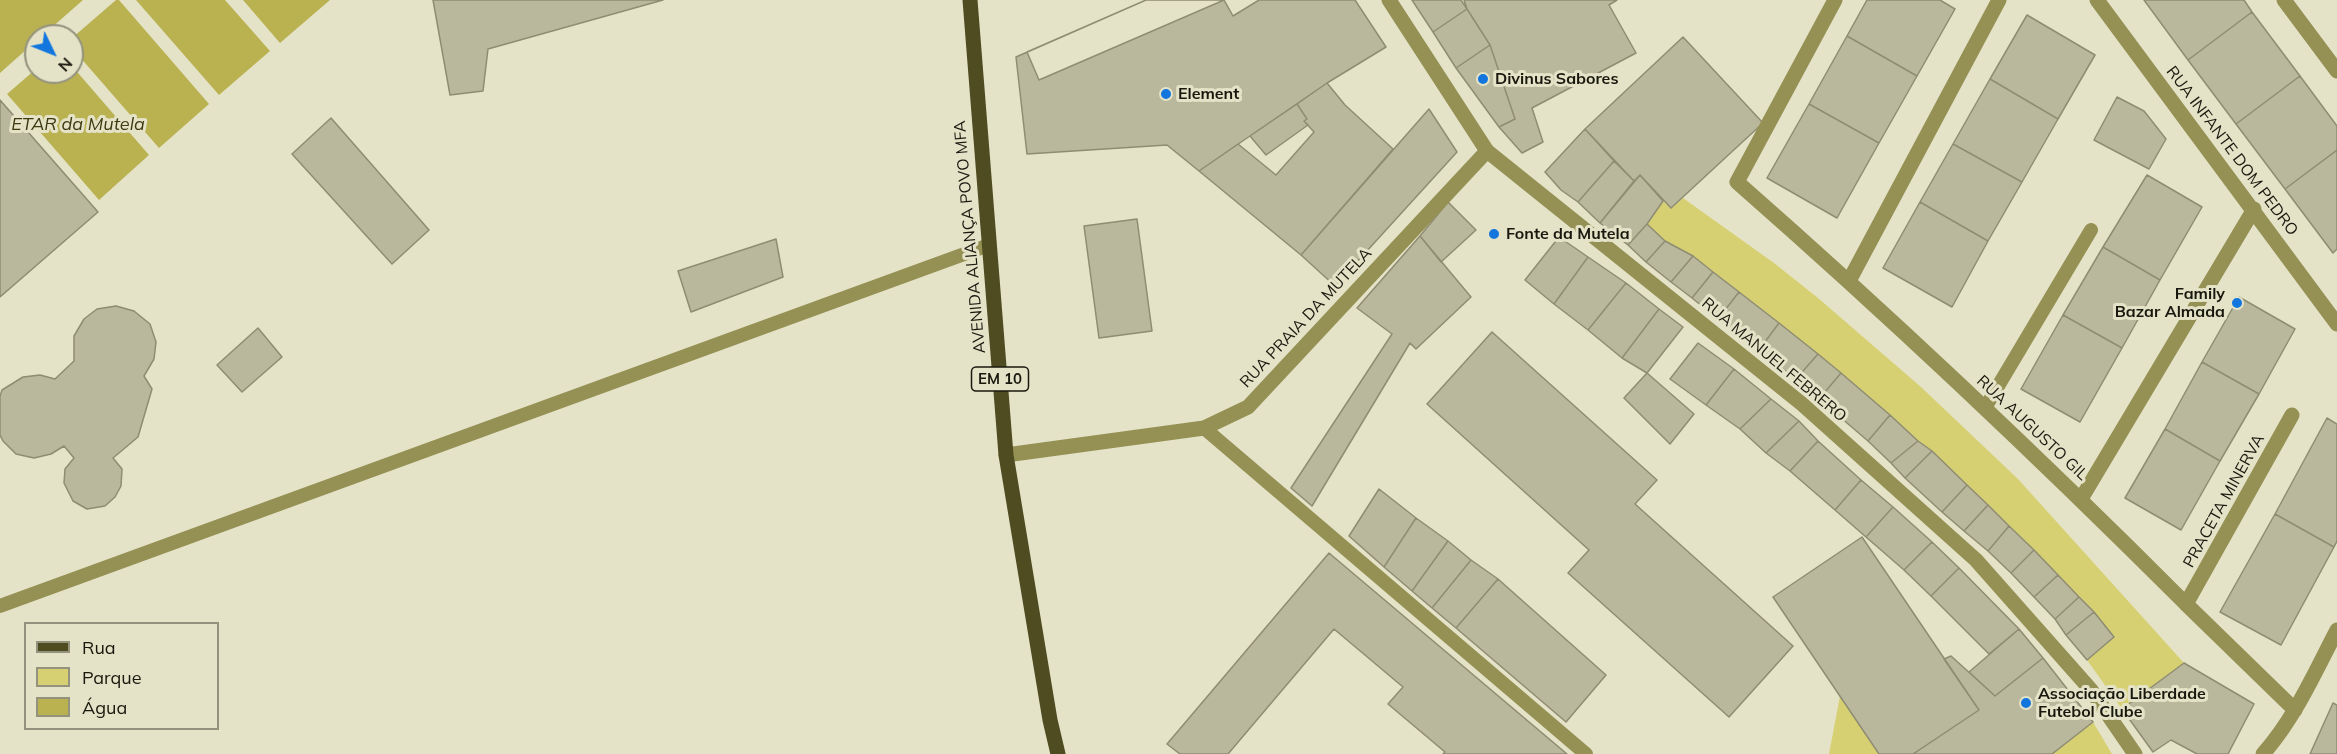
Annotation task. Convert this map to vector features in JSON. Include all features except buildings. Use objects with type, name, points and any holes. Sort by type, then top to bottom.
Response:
[{"type":"main road","name":"AVENIDA ALIANÇA POVO MFA","points":[[969,0],[1006,455],[1050,720],[1058,754]]},
{"type":"street","name":"RUA MANUEL FEBRERO","points":[[1389,0],[1487,151],[1802,404],[1976,560],[2091,690],[2135,754]]},
{"type":"street","name":"RUA AUGUSTO GIL","points":[[1835,0],[1737,183],[1850,281],[1986,408],[2295,710]]},
{"type":"street","points":[[1850,281],[1999,0]]},
{"type":"street","name":"RUA INFANTE DOM PEDRO","points":[[2097,0],[2254,208],[2337,324]]},
{"type":"street","points":[[2284,0],[2337,71]]},
{"type":"street","name":"RUA PRAIA DA MUTELA","points":[[1006,455],[1204,428],[1248,407],[1487,151]]},
{"type":"street","points":[[2081,499],[2254,208]]},
{"type":"street","name":"PRACETA MINERVA","points":[[2186,604],[2292,416]]},
{"type":"street","points":[[2263,754],[2278,737],[2295,710],[2337,630]]},
{"type":"lane","points":[[1986,408],[2091,230]]},
{"type":"lane","points":[[0,606],[989,245]]},
{"type":"lane","points":[[1204,428],[1586,754]]},
{"type":"green space","points":[[1683,198],[1774,263],[1921,387],[2018,479],[2184,663],[2122,709],[2087,660],[2114,637],[2034,550],[1932,451],[1890,415],[1779,323],[1693,256],[1665,241],[1647,224],[1663,201],[1671,208]]},
{"type":"green space","points":[[1840,696],[1879,754],[1829,754]]},
{"type":"green space","points":[[2093,722],[2112,754],[2052,754]]},
{"type":"water","points":[[0,0],[83,0],[56,24],[24,24],[24,52],[0,73]]},
{"type":"water","points":[[116,0],[119,0],[209,104],[159,148],[84,62],[84,28]]},
{"type":"water","points":[[136,0],[225,0],[270,51],[219,95]]},
{"type":"water","points":[[243,0],[330,0],[280,43]]},
{"type":"water","name":"ETAR da Mutela","points":[[24,79],[24,84],[84,84],[84,80],[149,155],[99,200],[7,94]]},
{"type":"place","name":"Divinus Sabores","points":[[1483,79]]},
{"type":"place","name":"Element","points":[[1166,94]]},
{"type":"place","name":"Fonte da Mutela","points":[[1494,234]]},
{"type":"place","name":"Family Bazar Almada","points":[[2237,303]]},
{"type":"place","name":"Associação Liberdade Futebol Clube","points":[[2026,703]]}]
